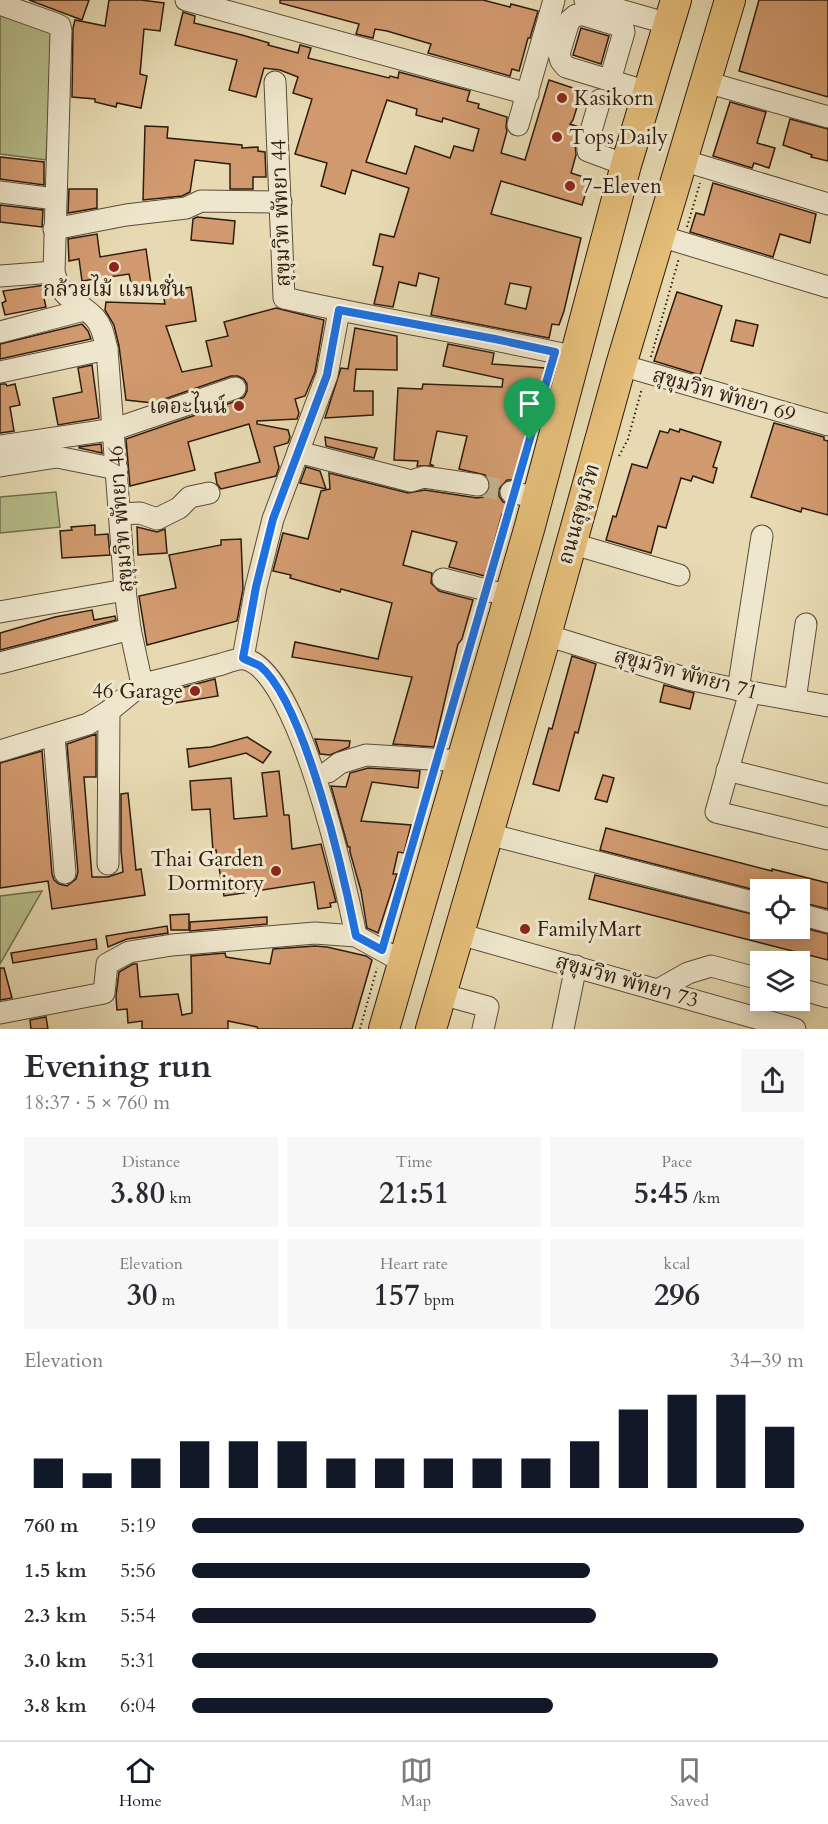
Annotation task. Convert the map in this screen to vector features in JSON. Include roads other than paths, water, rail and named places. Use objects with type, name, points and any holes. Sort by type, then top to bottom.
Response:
[{"type":"highway","name":"ถนนสุขุมวิท","points":[[431,1029],[546,635],[621,365],[730,0]]},
{"type":"highway","name":"ถนนสุขุมวิท","points":[[384,1029],[393,956],[462,761],[498,593],[523,551],[522,494],[576,357],[626,165],[673,11]]},
{"type":"highway","points":[[523,551],[568,552]]},
{"type":"street","points":[[186,0],[528,94]]},
{"type":"street","points":[[518,125],[554,0]]},
{"type":"street","points":[[585,0],[673,11]]},
{"type":"street","points":[[637,0],[673,11]]},
{"type":"street","name":"สุขุมวิท พัทยา 46","points":[[0,4],[60,26],[54,272],[56,280],[67,297],[93,316],[102,328],[107,349],[115,429],[125,590],[130,629],[142,684]]},
{"type":"street","points":[[610,80],[648,92]]},
{"type":"street","name":"สุขุมวิท พัทยา 44","points":[[275,82],[284,298],[576,357]]},
{"type":"street","points":[[706,82],[828,117]]},
{"type":"street","points":[[600,100],[588,141],[588,151],[626,165]]},
{"type":"street","points":[[682,160],[828,204]]},
{"type":"street","points":[[0,192],[55,199]]},
{"type":"street","points":[[54,229],[126,215],[186,208],[201,201],[281,202]]},
{"type":"street","points":[[660,236],[828,287]]},
{"type":"street","points":[[0,276],[54,272]]},
{"type":"street","points":[[0,332],[84,310]]},
{"type":"street","points":[[243,658],[256,587],[273,519],[327,375],[339,310]]},
{"type":"street","points":[[0,372],[107,349]]},
{"type":"street","name":"สุขุมวิท พัทยา 69","points":[[621,365],[828,425]]},
{"type":"street","points":[[0,446],[115,429],[234,388]]},
{"type":"street","points":[[298,452],[411,481],[424,477],[478,485]]},
{"type":"street","points":[[0,466],[57,457],[117,469]]},
{"type":"street","points":[[120,514],[140,513],[157,519],[179,508],[190,497],[209,493]]},
{"type":"street","points":[[762,536],[744,691],[716,812],[828,839]]},
{"type":"street","points":[[568,552],[679,575]]},
{"type":"street","points":[[443,579],[498,593]]},
{"type":"street","points":[[0,612],[125,590]]},
{"type":"street","points":[[795,700],[806,624]]},
{"type":"street","points":[[0,663],[130,629]]},
{"type":"street","name":"สุขุมวิท พัทยา 71","points":[[546,635],[688,679],[828,706]]},
{"type":"street","points":[[0,751],[87,724],[109,711],[142,684],[243,658],[259,666],[276,685],[298,726],[324,806],[356,936]]},
{"type":"street","points":[[108,864],[109,711]]},
{"type":"street","points":[[54,736],[65,873]]},
{"type":"street","points":[[328,772],[340,764],[366,755],[462,761]]},
{"type":"street","points":[[727,770],[828,795]]},
{"type":"street","points":[[488,834],[750,901]]},
{"type":"street","points":[[810,917],[828,922]]},
{"type":"street","points":[[0,1013],[104,993],[107,964],[129,952],[172,945],[315,933],[356,936],[393,956]]},
{"type":"street","name":"สุขุมวิท พัทยา 73","points":[[459,934],[795,1029]]},
{"type":"street","points":[[563,1029],[576,966]]},
{"type":"street","points":[[658,990],[688,973],[711,966],[750,976]]},
{"type":"street","points":[[810,992],[828,997]]},
{"type":"street","points":[[441,994],[488,1007],[483,1029]]},
{"type":"tunnel","points":[[478,485],[511,492]]},
{"type":"place","name":"Kasikorn","points":[[562,98]]},
{"type":"place","name":"Tops Daily","points":[[557,137]]},
{"type":"place","name":"7-Eleven","points":[[570,186]]},
{"type":"place","name":"กล้วยไม้ แมนชั่น","points":[[114,267]]},
{"type":"place","name":"เดอะไนน์","points":[[239,406]]},
{"type":"place","name":"46 Garage","points":[[195,691]]},
{"type":"place","name":"Thai Garden Dormitory","points":[[276,871]]},
{"type":"place","name":"FamilyMart","points":[[525,929]]}]
